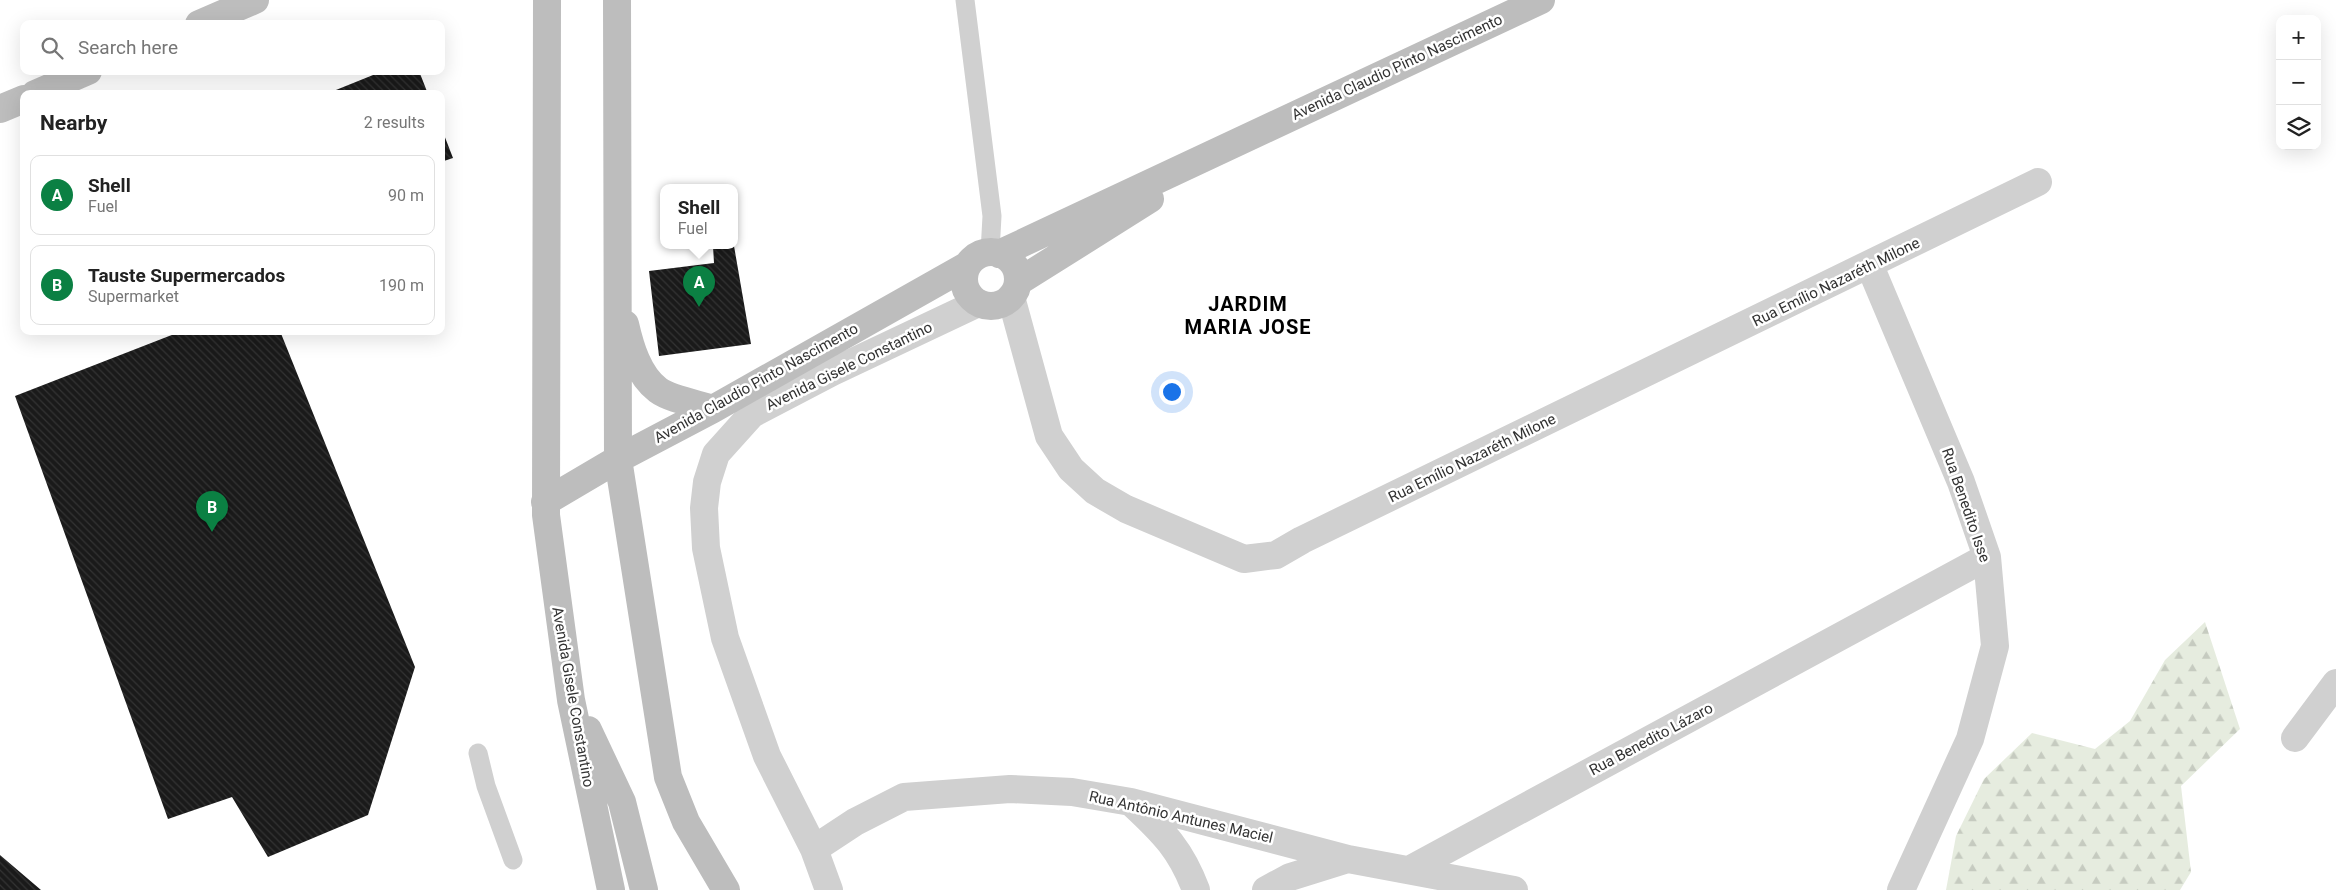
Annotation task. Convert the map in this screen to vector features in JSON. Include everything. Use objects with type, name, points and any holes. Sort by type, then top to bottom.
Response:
[{"type":"main road","points":[[208,20],[254,0]]},
{"type":"main road","name":"Avenida Gisele Constantino","points":[[547,0],[545,502],[570,693],[611,890]]},
{"type":"main road","points":[[617,0],[618,459],[668,777],[686,822],[726,890]]},
{"type":"main road","name":"Avenida Claudio Pinto Nascimento","points":[[545,502],[618,459],[713,409],[986,257],[1541,0]]},
{"type":"main road","points":[[44,90],[79,75]]},
{"type":"main road","points":[[0,109],[20,101]]},
{"type":"main road","name":"Avenida Claudio Pinto Nascimento","points":[[1014,290],[1253,134]]},
{"type":"main road","points":[[986,257],[1008,258],[1017,272],[1014,290],[995,306],[978,303],[971,298],[964,282],[986,257]]},
{"type":"main road","points":[[618,288],[631,348],[649,381],[658,391],[713,409]]},
{"type":"main road","points":[[570,693],[622,802],[644,890]]},
{"type":"street","name":"Rua Emílio Nazaréth Milone","points":[[1014,290],[1049,436],[1071,469],[1094,491],[1126,509],[1244,559],[1276,555],[1302,540],[1870,266],[2038,182]]},
{"type":"street","name":"Rua Benedito Isse","points":[[1870,266],[1961,482],[1987,557],[1996,646],[1970,739],[1901,890]]},
{"type":"street","name":"Avenida Gisele Constantino","points":[[829,890],[814,849],[767,756],[725,638],[706,548],[704,508],[707,482],[716,454],[752,414],[832,372],[978,303]]},
{"type":"street","name":"Rua Benedito Lázaro","points":[[1415,880],[1987,557]]},
{"type":"street","points":[[2295,738],[2336,683]]},
{"type":"street","name":"Rua Antônio Antunes Maciel","points":[[814,849],[855,822],[904,797],[1010,789],[1072,792],[1131,802],[1348,859],[1415,880]]},
{"type":"street","points":[[1131,802],[1168,836],[1190,872],[1196,890]]},
{"type":"street","points":[[1266,890],[1290,876],[1348,859]]},
{"type":"street","points":[[1415,880],[1514,890]]},
{"type":"lane","points":[[965,0],[992,216],[986,257]]},
{"type":"lane","points":[[478,753],[486,786],[513,860]]},
{"type":"green space","points":[[2205,622],[2240,729],[2181,786],[2191,872],[2180,890],[1946,890],[1956,836],[1984,779],[2032,733],[2095,749],[2130,721],[2165,660]]},
{"type":"building","points":[[373,75],[421,75],[426,90],[336,90]]},
{"type":"building","points":[[445,137],[453,158],[445,161]]},
{"type":"building","points":[[713,249],[735,249],[751,344],[659,356],[649,271],[714,263]]},
{"type":"building","points":[[172,335],[282,335],[415,667],[368,815],[268,857],[232,797],[168,819],[15,396]]},
{"type":"building","points":[[0,855],[41,890],[0,890]]},
{"type":"place","name":"Shell","points":[[699,307]]},
{"type":"place","name":"Tauste Supermercados","points":[[212,532]]},
{"type":"district","name":"JARDIM MARIA JOSE","points":[[1248,316]]}]
